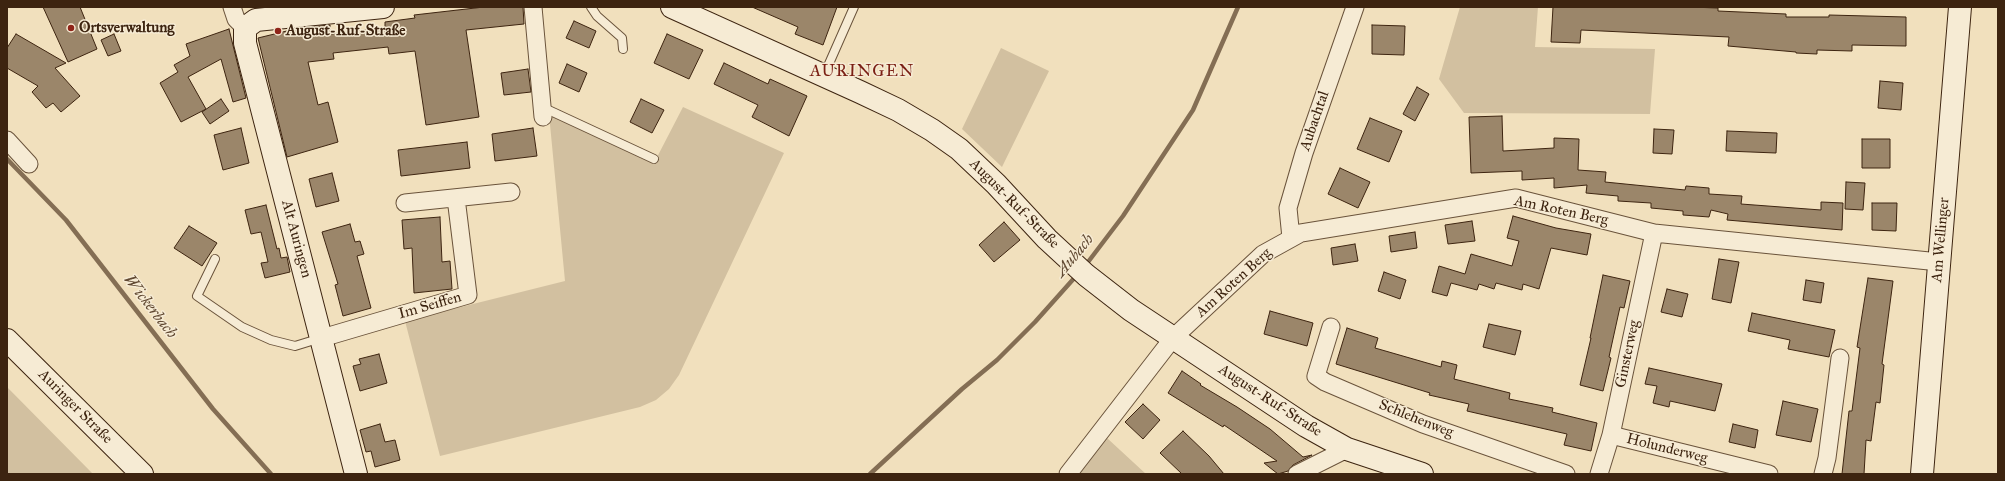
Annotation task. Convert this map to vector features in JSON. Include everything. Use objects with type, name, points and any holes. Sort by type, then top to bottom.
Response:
[{"type":"street","points":[[232,7],[236,18],[245,28],[256,20],[383,7]]},
{"type":"street","points":[[534,7],[543,112]]},
{"type":"street","name":"August-Ruf-Straße","points":[[672,7],[898,110],[932,130],[959,149],[996,184],[1047,239],[1131,310],[1306,426],[1347,449],[1422,474]]},
{"type":"street","name":"Aubachtal","points":[[1291,238],[1288,208],[1304,153],[1355,7]]},
{"type":"street","name":"Am Wellinger","points":[[1922,474],[1960,7]]},
{"type":"street","name":"Alt Auringen","points":[[245,28],[245,43],[356,474]]},
{"type":"street","points":[[7,140],[29,164]]},
{"type":"street","points":[[405,203],[511,192]]},
{"type":"street","name":"Im Seiffen","points":[[322,338],[468,295],[456,198]]},
{"type":"street","name":"Am Roten Berg","points":[[1068,474],[1173,338],[1264,254],[1301,233],[1516,198],[1654,233],[1939,262]]},
{"type":"street","name":"Ginsterweg","points":[[1600,474],[1611,435],[1654,233]]},
{"type":"street","name":"Schlehenweg","points":[[1331,327],[1316,376],[1325,382],[1423,424],[1566,474]]},
{"type":"street","name":"Auringer Straße","points":[[7,340],[142,474]]},
{"type":"street","points":[[1823,474],[1827,458],[1840,358]]},
{"type":"street","name":"Holunderweg","points":[[1611,435],[1769,474]]},
{"type":"street","points":[[1297,474],[1347,449]]},
{"type":"lane","points":[[591,7],[597,16],[622,38],[623,49]]},
{"type":"lane","points":[[823,76],[854,7]]},
{"type":"lane","points":[[543,112],[654,159]]},
{"type":"lane","points":[[215,258],[197,296],[242,327],[271,340],[295,346],[322,338]]},
{"type":"shaded area","points":[[1460,7],[1538,7],[1535,47],[1655,49],[1650,114],[1464,113],[1439,79]]},
{"type":"shaded area","points":[[1001,48],[1049,71],[1002,167],[962,129]]},
{"type":"shaded area","points":[[683,107],[784,153],[679,375],[669,389],[656,400],[640,407],[440,456],[405,321],[565,281],[549,114],[654,163]]},
{"type":"shaded area","points":[[7,387],[93,474],[7,474]]},
{"type":"shaded area","points":[[1107,438],[1146,474],[1079,474]]},
{"type":"building","name":"Ortsverwaltung","points":[[43,7],[80,7],[97,49],[68,62]]},
{"type":"building","points":[[484,7],[523,7],[524,24],[466,30],[479,117],[426,125],[415,51],[389,54],[388,47],[333,53],[334,59],[308,62],[318,105],[328,102],[338,142],[287,157],[258,38],[299,28],[330,25],[331,34],[385,28],[385,22],[415,18],[414,15]]},
{"type":"building","points":[[752,7],[837,7],[823,45],[795,34],[798,27]]},
{"type":"building","points":[[1553,7],[1690,7],[1718,8],[1718,11],[1786,14],[1786,17],[1829,17],[1829,15],[1906,17],[1906,46],[1852,45],[1852,51],[1817,50],[1817,54],[1796,53],[1728,46],[1729,37],[1581,30],[1580,43],[1551,42]]},
{"type":"building","points":[[574,21],[596,31],[589,48],[566,38]]},
{"type":"building","points":[[1372,25],[1405,26],[1404,55],[1372,54]]},
{"type":"building","points":[[229,29],[246,98],[233,102],[221,59],[188,77],[206,109],[181,122],[160,83],[178,72],[174,65],[190,56],[186,44]]},
{"type":"building","points":[[16,34],[66,63],[55,68],[80,96],[61,112],[53,103],[46,108],[32,92],[38,86],[7,68],[7,48]]},
{"type":"building","points":[[114,34],[121,51],[108,56],[101,40]]},
{"type":"building","points":[[667,34],[703,50],[689,79],[654,63]]},
{"type":"building","points":[[724,63],[768,84],[770,79],[807,96],[789,136],[752,117],[758,105],[714,84]]},
{"type":"building","points":[[567,64],[587,73],[579,92],[559,83]]},
{"type":"building","points":[[528,69],[531,92],[504,95],[501,73]]},
{"type":"building","points":[[1880,81],[1903,83],[1901,110],[1878,108]]},
{"type":"building","points":[[1417,87],[1429,94],[1415,121],[1403,114]]},
{"type":"building","points":[[221,99],[229,111],[210,124],[202,112]]},
{"type":"building","points":[[641,99],[664,110],[652,133],[630,122]]},
{"type":"building","points":[[1502,116],[1503,151],[1554,148],[1554,138],[1579,139],[1578,170],[1606,172],[1605,182],[1685,190],[1686,186],[1709,188],[1709,194],[1742,196],[1741,204],[1821,210],[1821,202],[1843,203],[1842,230],[1727,220],[1728,214],[1711,210],[1709,217],[1683,215],[1683,211],[1651,208],[1651,203],[1618,201],[1618,196],[1586,193],[1587,185],[1554,188],[1554,178],[1522,180],[1522,171],[1471,173],[1469,117]]},
{"type":"building","points":[[1370,118],[1402,131],[1389,162],[1357,149]]},
{"type":"building","points":[[241,128],[249,163],[223,170],[214,135]]},
{"type":"building","points":[[533,128],[537,156],[495,161],[492,134]]},
{"type":"building","points":[[1654,129],[1674,130],[1672,154],[1653,153]]},
{"type":"building","points":[[1727,131],[1777,133],[1776,153],[1726,151]]},
{"type":"building","points":[[1862,139],[1890,139],[1890,168],[1862,168]]},
{"type":"building","points":[[467,142],[470,168],[401,176],[398,150]]},
{"type":"building","points":[[1340,168],[1370,182],[1358,208],[1328,194]]},
{"type":"building","points":[[332,173],[339,201],[316,207],[309,179]]},
{"type":"building","points":[[1846,182],[1865,183],[1863,210],[1845,209]]},
{"type":"building","points":[[1872,203],[1897,203],[1896,231],[1872,230]]},
{"type":"building","points":[[266,205],[277,249],[279,248],[281,258],[287,257],[290,272],[265,278],[261,263],[268,262],[261,232],[251,234],[245,210]]},
{"type":"building","points":[[1513,216],[1556,228],[1591,234],[1587,255],[1551,248],[1539,289],[1523,284],[1522,290],[1496,283],[1494,289],[1479,284],[1477,290],[1451,283],[1447,296],[1432,292],[1439,266],[1465,274],[1471,254],[1512,266],[1519,241],[1507,238]]},
{"type":"building","points":[[440,217],[442,262],[450,261],[452,289],[414,293],[412,248],[404,249],[402,220]]},
{"type":"building","points":[[1472,221],[1475,241],[1448,244],[1445,225]]},
{"type":"building","points":[[1004,222],[1020,240],[994,262],[979,245]]},
{"type":"building","points":[[350,224],[355,242],[360,241],[364,254],[357,256],[371,308],[343,316],[335,285],[338,284],[322,232]]},
{"type":"building","points":[[189,226],[217,243],[202,266],[174,248]]},
{"type":"building","points":[[1415,232],[1417,248],[1391,252],[1389,236]]},
{"type":"building","points":[[1355,244],[1358,261],[1333,265],[1331,248]]},
{"type":"building","points":[[1719,259],[1739,262],[1731,303],[1712,299]]},
{"type":"building","points":[[1384,272],[1406,280],[1400,299],[1378,291]]},
{"type":"building","points":[[1603,275],[1630,281],[1624,308],[1620,307],[1609,357],[1611,358],[1603,391],[1580,385]]},
{"type":"building","points":[[1868,278],[1893,281],[1882,364],[1884,365],[1880,403],[1876,402],[1871,441],[1866,440],[1864,474],[1842,474],[1849,411],[1852,411],[1860,348],[1857,347]]},
{"type":"building","points":[[1806,280],[1824,283],[1821,303],[1803,300]]},
{"type":"building","points":[[1667,289],[1688,294],[1682,317],[1661,312]]},
{"type":"building","points":[[1270,311],[1313,323],[1307,346],[1264,334]]},
{"type":"building","points":[[1752,313],[1835,330],[1829,357],[1788,349],[1790,340],[1748,331]]},
{"type":"building","points":[[1489,324],[1521,331],[1515,355],[1483,347]]},
{"type":"building","points":[[1347,328],[1378,338],[1375,348],[1441,367],[1442,361],[1457,365],[1454,379],[1510,393],[1509,399],[1553,408],[1552,412],[1597,423],[1591,451],[1564,445],[1567,434],[1467,411],[1469,404],[1429,395],[1430,393],[1336,364]]},
{"type":"building","points":[[379,354],[387,383],[360,391],[353,366],[361,364],[359,359]]},
{"type":"building","points":[[1649,368],[1722,384],[1715,411],[1670,401],[1669,407],[1653,403],[1657,386],[1645,384]]},
{"type":"building","points":[[1182,371],[1201,384],[1200,385],[1270,429],[1303,457],[1312,455],[1293,465],[1288,471],[1278,474],[1264,463],[1277,461],[1224,425],[1223,427],[1168,393]]},
{"type":"building","points":[[1783,401],[1818,409],[1811,442],[1776,435]]},
{"type":"building","points":[[1143,404],[1160,420],[1143,439],[1125,422]]},
{"type":"building","points":[[380,424],[385,442],[395,440],[400,460],[375,467],[371,451],[366,452],[360,430]]},
{"type":"building","points":[[1733,424],[1758,430],[1755,448],[1729,442]]},
{"type":"building","points":[[1183,431],[1209,456],[1224,474],[1182,474],[1160,453]]},
{"type":"waterway","name":"Aubach","points":[[1085,266],[1123,216],[1193,110],[1238,7]]},
{"type":"waterway","name":"Wickerbach","points":[[7,159],[66,220],[213,409],[271,474]]},
{"type":"waterway","name":"Aubach","points":[[870,474],[962,389],[997,360],[1035,322],[1077,275]]},
{"type":"place","name":"Ortsverwaltung","points":[[71,28]]},
{"type":"place","name":"August-Ruf-Straße","points":[[278,31]]},
{"type":"district","name":"AURINGEN","points":[[862,72]]}]
